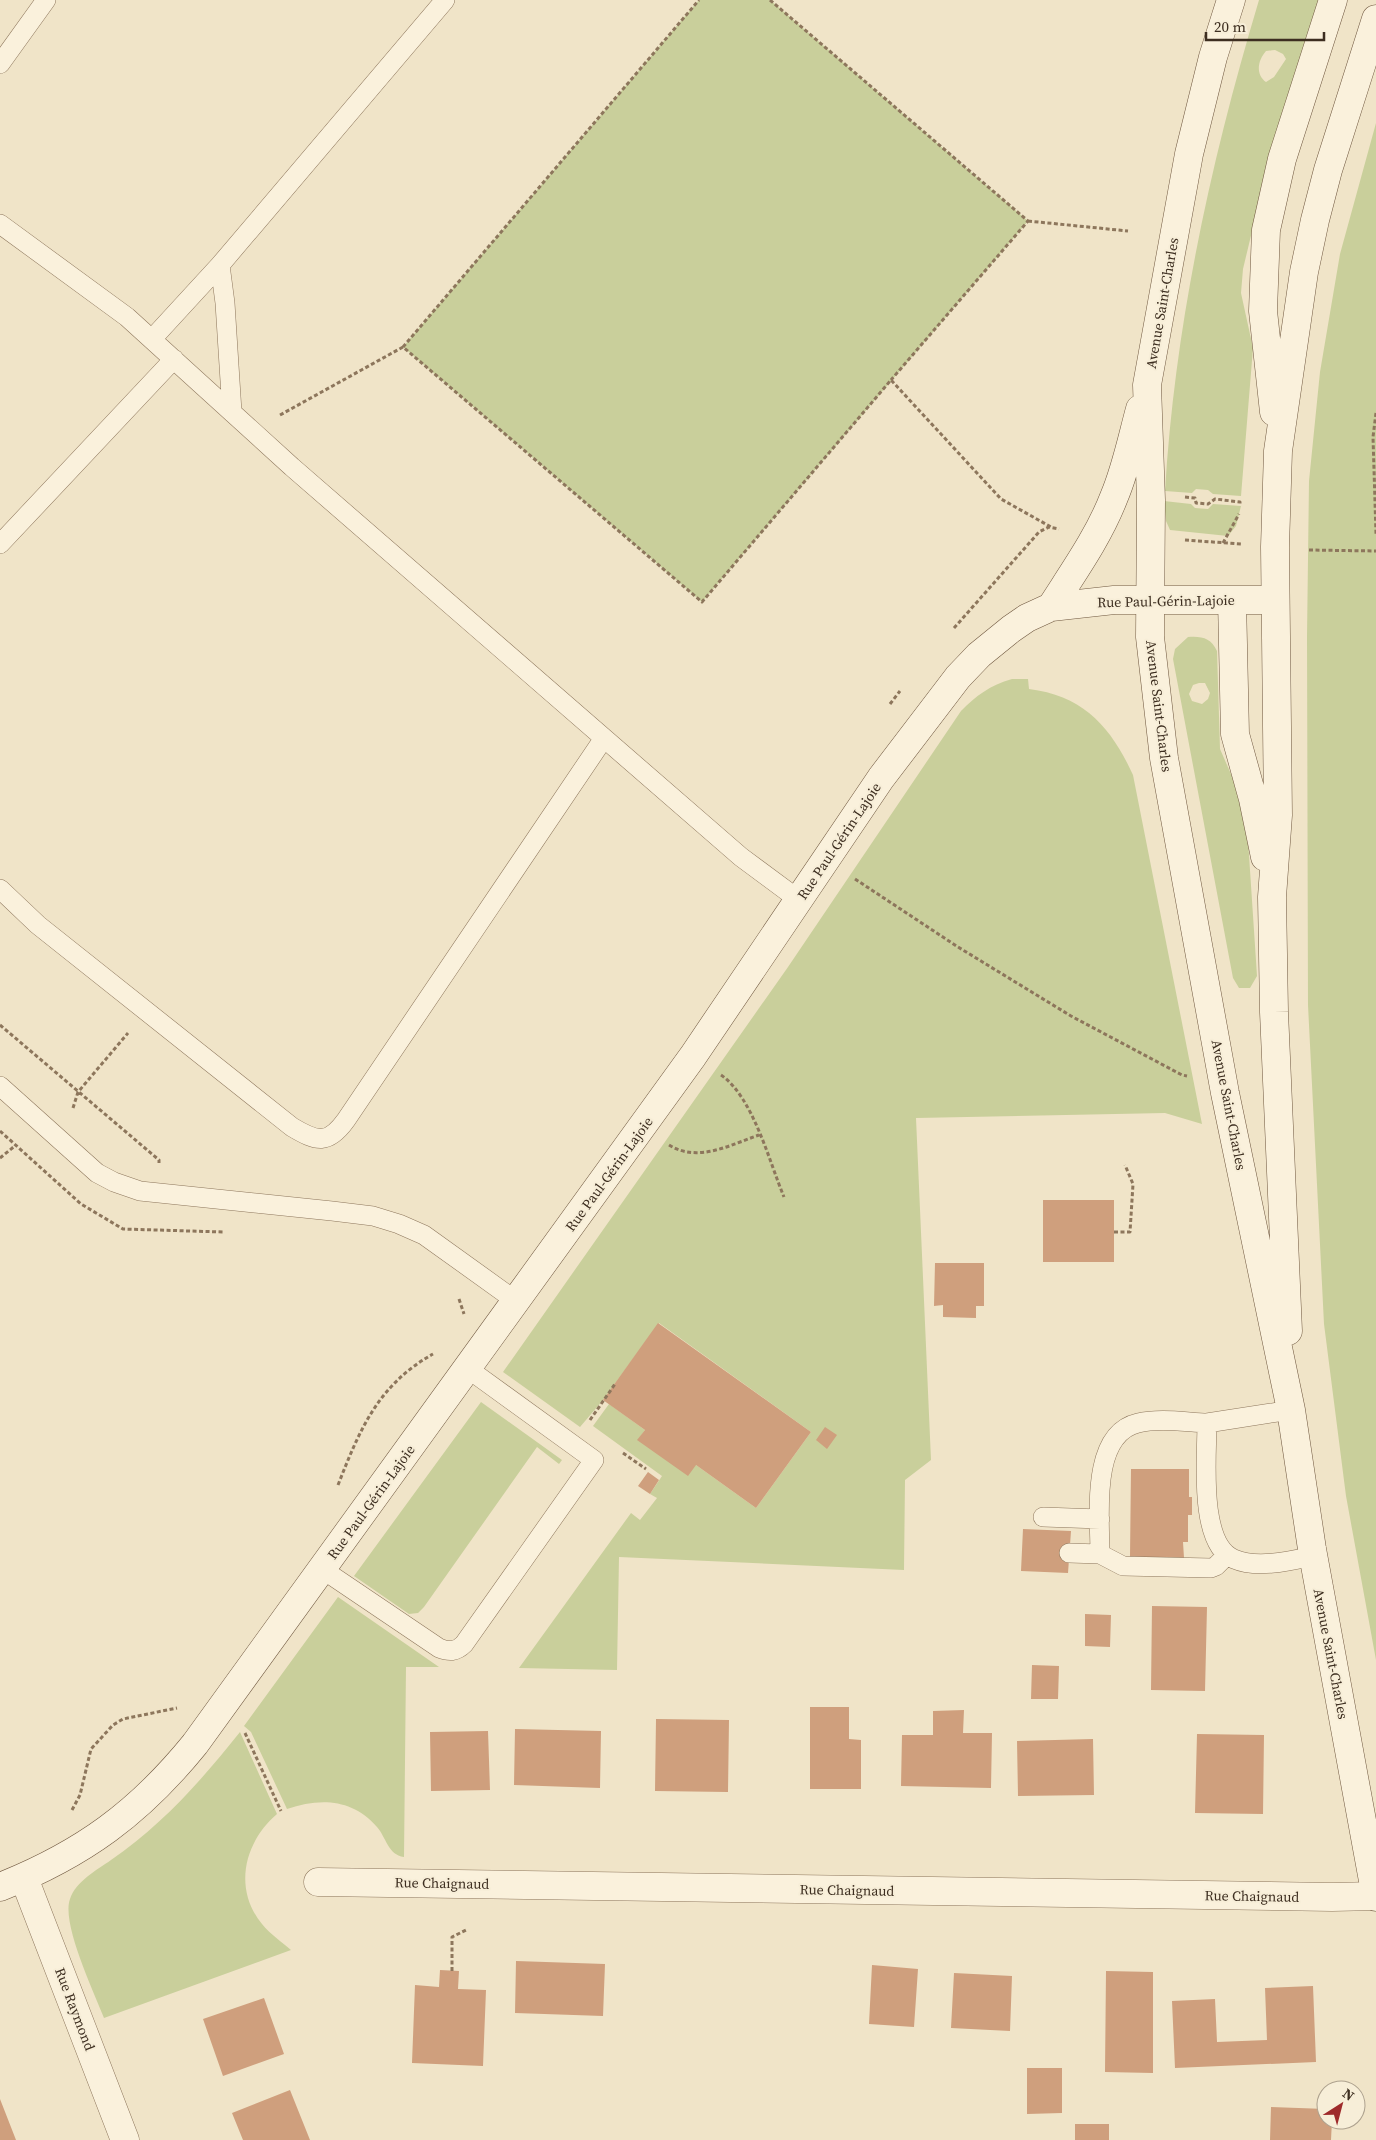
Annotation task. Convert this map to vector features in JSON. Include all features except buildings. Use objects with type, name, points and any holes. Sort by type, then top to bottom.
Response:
[{"type":"main road","name":"Avenue Saint-Charles","points":[[1231,0],[1211,66],[1189,154],[1147,386],[1152,500],[1150,600],[1153,680],[1164,758],[1225,1093],[1291,1410],[1313,1556],[1376,1896]]},
{"type":"main road","points":[[1278,451],[1263,312],[1266,230],[1282,160],[1301,95],[1333,0]]},
{"type":"main road","name":"Avenue Saint-Charles","points":[[1291,1410],[1274,1012],[1272,897],[1278,815],[1276,600],[1278,451],[1302,280],[1328,170],[1376,19]]},
{"type":"main road","points":[[1051,607],[1094,539],[1115,496],[1147,386]]},
{"type":"main road","name":"Rue Paul-Gérin-Lajoie","points":[[12,1883],[54,1864],[96,1838],[135,1809],[157,1789],[195,1744],[693,1056],[881,778],[958,677],[979,655],[1027,618],[1051,607],[1090,602],[1150,600],[1276,600]]},
{"type":"main road","points":[[1232,600],[1235,734],[1254,799],[1272,897]]},
{"type":"main road","name":"Rue Chaignaud","points":[[318,1882],[1357,1898],[1376,1896]]},
{"type":"main road","name":"Rue Raymond","points":[[12,1883],[126,2140]]},
{"type":"lane","points":[[0,64],[46,0]]},
{"type":"lane","points":[[152,339],[220,265],[445,0]]},
{"type":"lane","points":[[0,224],[127,317],[252,430],[740,857],[800,900]]},
{"type":"lane","points":[[220,265],[225,302],[232,412]]},
{"type":"lane","points":[[0,544],[174,359]]},
{"type":"lane","points":[[0,889],[38,925],[292,1127],[310,1138],[328,1138],[337,1133],[346,1120],[604,738]]},
{"type":"lane","points":[[0,1086],[97,1173],[114,1182],[140,1191],[365,1215],[399,1224],[424,1234],[516,1301]]},
{"type":"lane","points":[[322,1569],[439,1648],[449,1652],[459,1649],[464,1644],[594,1460],[467,1368]]},
{"type":"lane","points":[[1100,1554],[1102,1472],[1105,1453],[1125,1429],[1135,1423],[1150,1421],[1207,1423],[1291,1410]]},
{"type":"lane","points":[[1207,1423],[1209,1514],[1215,1540],[1227,1555],[1234,1560],[1262,1563],[1287,1562],[1313,1556]]},
{"type":"lane","points":[[1043,1517],[1100,1519]]},
{"type":"lane","points":[[1069,1553],[1100,1554],[1123,1566],[1211,1568],[1216,1566],[1227,1555]]},
{"type":"path","points":[[252,430],[403,347],[700,0]]},
{"type":"path","points":[[770,0],[1028,221],[1128,231]]},
{"type":"path","points":[[403,347],[702,602],[1028,221]]},
{"type":"path","points":[[891,380],[1001,499],[1053,529]]},
{"type":"path","points":[[1376,413],[1373,437],[1376,534]]},
{"type":"path","points":[[1175,497],[1195,498],[1196,503],[1208,504],[1215,499],[1240,502],[1239,516],[1224,543],[1179,539]]},
{"type":"path","points":[[1306,550],[1376,551]]},
{"type":"path","points":[[848,874],[958,947],[1070,1016],[1182,1075],[1191,1076]]},
{"type":"path","points":[[0,1025],[159,1160]]},
{"type":"path","points":[[73,1108],[78,1092],[133,1027]]},
{"type":"path","points":[[715,1070],[736,1087],[746,1102],[784,1197]]},
{"type":"path","points":[[665,1142],[687,1153],[708,1153],[759,1135]]},
{"type":"path","points":[[0,1158],[16,1145]]},
{"type":"path","points":[[1114,1232],[1130,1232],[1132,1184],[1124,1165]]},
{"type":"path","points":[[334,1494],[361,1430],[374,1405],[407,1370],[436,1352]]},
{"type":"path","points":[[585,1427],[615,1384]]},
{"type":"path","points":[[616,1448],[646,1469]]},
{"type":"path","points":[[69,1815],[80,1795],[92,1749],[113,1725],[123,1719],[181,1706]]},
{"type":"path","points":[[241,1729],[248,1737],[280,1810]]},
{"type":"path","points":[[452,1970],[452,1937],[468,1929]]},
{"type":"green space","points":[[699,0],[770,0],[1028,221],[702,602],[403,347]]},
{"type":"green space","points":[[1259,0],[1320,0],[1260,198],[1243,269],[1241,293],[1253,348],[1241,496],[1213,494],[1208,490],[1196,489],[1192,493],[1165,491],[1177,366],[1186,304],[1225,121]],"holes":[[[1275,50],[1283,54],[1286,59],[1274,77],[1266,82],[1259,71],[1263,55],[1266,51]]]},
{"type":"green space","points":[[1376,123],[1376,1660],[1346,1496],[1324,1324],[1308,1005],[1307,637],[1309,481],[1320,372],[1340,254]]},
{"type":"green space","points":[[1164,501],[1191,504],[1195,508],[1208,509],[1213,504],[1241,506],[1236,526],[1228,536],[1170,530],[1166,521]]},
{"type":"green space","points":[[1188,637],[1198,637],[1212,643],[1217,651],[1220,749],[1238,790],[1248,840],[1257,976],[1250,988],[1239,988],[1233,978],[1173,659],[1175,649]],"holes":[[[1205,683],[1210,693],[1208,699],[1202,704],[1192,701],[1189,694],[1193,685]]]},
{"type":"green space","points":[[1012,679],[1028,679],[1029,689],[1065,699],[1093,717],[1115,742],[1133,775],[1202,1124],[1165,1113],[916,1118],[931,1460],[905,1480],[904,1570],[619,1557],[617,1670],[519,1668],[631,1513],[640,1520],[657,1498],[650,1494],[662,1476],[593,1426],[609,1404],[645,1430],[638,1440],[696,1465],[756,1508],[811,1432],[659,1323],[603,1400],[580,1427],[503,1372],[788,967],[961,711],[984,692],[997,684]]},
{"type":"green space","points":[[481,1402],[562,1460],[559,1464],[537,1447],[424,1607],[418,1613],[409,1614],[354,1576]]},
{"type":"green space","points":[[338,1597],[439,1667],[406,1667],[404,1857],[394,1853],[377,1827],[357,1810],[335,1803],[323,1802],[299,1805],[287,1809],[251,1732],[244,1726]]},
{"type":"green space","points":[[240,1732],[277,1814],[266,1825],[250,1852],[246,1866],[247,1896],[262,1924],[272,1935],[291,1950],[104,2018],[74,1940],[68,1910],[70,1899],[77,1887],[87,1876],[130,1846],[164,1817],[211,1768]]}]
